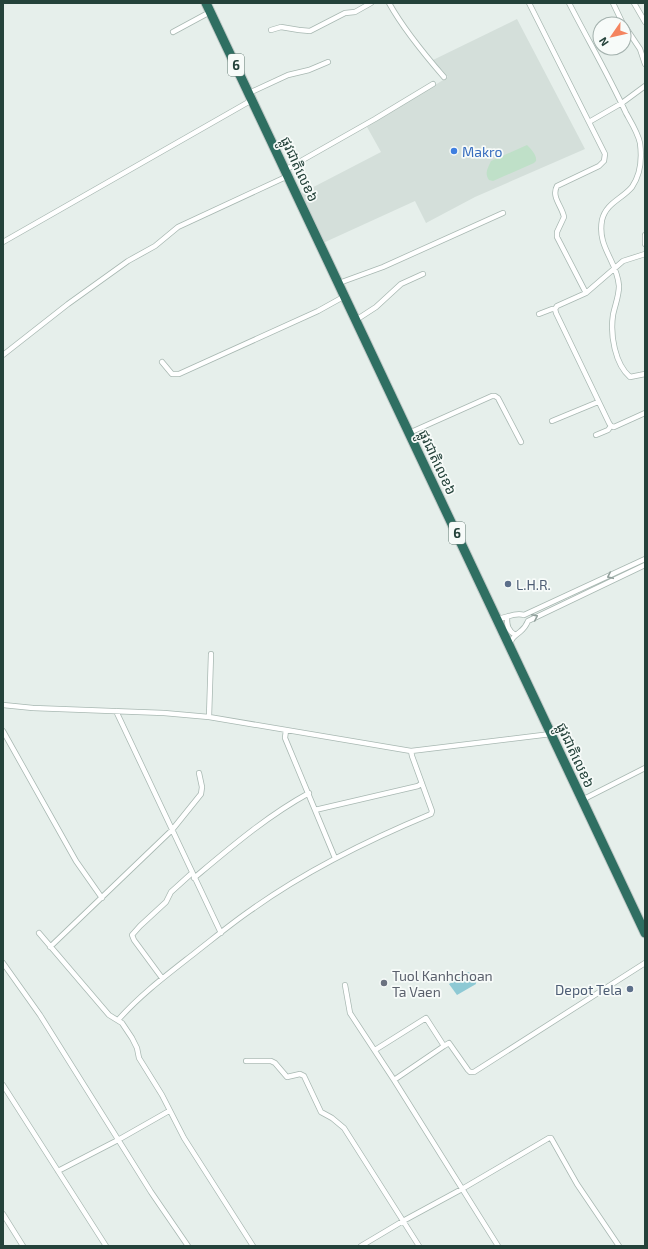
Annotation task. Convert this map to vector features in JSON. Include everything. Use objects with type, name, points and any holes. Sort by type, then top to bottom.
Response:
[{"type":"highway","name":"ផ្លូវជាតិលេខ៦","points":[[206,3],[645,933]]},
{"type":"street","points":[[271,30],[281,27],[310,31],[345,13],[355,12],[371,3]]},
{"type":"street","points":[[389,3],[418,47],[444,77]]},
{"type":"street","points":[[529,3],[605,154],[604,160],[599,166],[557,186],[554,191],[554,195],[564,217],[557,232],[557,237],[586,292]]},
{"type":"street","points":[[569,3],[622,103],[640,142],[642,160],[637,176],[631,187],[608,207],[602,219],[601,236],[604,247],[615,268],[619,286],[613,316],[613,342],[625,373],[630,378],[645,374]]},
{"type":"street","points":[[613,3],[620,16]]},
{"type":"street","points":[[634,3],[645,22]]},
{"type":"street","points":[[173,32],[210,12]]},
{"type":"street","points":[[632,37],[640,49],[645,64]]},
{"type":"street","points":[[3,242],[250,96],[288,75],[309,70],[328,62]]},
{"type":"street","points":[[3,355],[74,300],[128,261],[155,246],[178,227],[287,173],[433,84]]},
{"type":"street","points":[[589,122],[622,103],[645,86]]},
{"type":"street","points":[[339,283],[383,267],[502,214]]},
{"type":"street","points":[[645,235],[645,244]]},
{"type":"street","points":[[611,426],[608,423],[598,402],[556,313],[556,310],[558,306],[586,292],[623,261],[645,254]]},
{"type":"street","points":[[356,320],[376,307],[401,284],[423,274]]},
{"type":"street","points":[[162,362],[172,374],[179,374],[318,311],[345,296]]},
{"type":"street","points":[[539,314],[552,309],[556,310]]},
{"type":"street","points":[[409,433],[495,396],[498,398],[521,442]]},
{"type":"street","points":[[552,421],[598,402]]},
{"type":"street","points":[[596,435],[608,430],[611,426],[614,427],[645,413]]},
{"type":"street","points":[[497,619],[507,618],[512,614],[524,615],[645,559]]},
{"type":"street","points":[[509,644],[515,635],[522,632],[528,621],[645,565]]},
{"type":"street","points":[[507,618],[507,625],[510,631],[515,635]]},
{"type":"street","points":[[209,716],[211,654]]},
{"type":"street","points":[[3,705],[33,708],[209,716],[411,751],[551,734]]},
{"type":"street","points":[[116,711],[221,933]]},
{"type":"street","points":[[286,730],[285,738],[309,792],[335,858]]},
{"type":"street","points":[[3,731],[76,861],[102,898]]},
{"type":"street","points":[[118,1020],[162,978],[250,910],[280,890],[335,858],[386,833],[431,814],[432,810],[411,751]]},
{"type":"street","points":[[582,800],[645,768]]},
{"type":"street","points":[[50,946],[172,830],[202,794],[199,773]]},
{"type":"street","points":[[315,810],[418,786],[422,783]]},
{"type":"street","points":[[162,978],[132,936],[140,926],[166,902],[171,892],[289,804],[309,792]]},
{"type":"street","points":[[39,933],[109,1015],[122,1023],[137,1048],[139,1058],[162,1095],[184,1138],[253,1246]]},
{"type":"street","points":[[3,963],[40,1015],[151,1192],[188,1246]]},
{"type":"street","points":[[394,1080],[449,1043],[468,1070],[470,1072],[474,1072],[645,963]]},
{"type":"street","points":[[345,985],[350,1013],[375,1050],[498,1246]]},
{"type":"street","points":[[375,1050],[426,1018],[444,1046]]},
{"type":"street","points":[[246,1061],[271,1061],[275,1063],[286,1077],[300,1074],[304,1076],[321,1112],[332,1118],[344,1128],[419,1246]]},
{"type":"street","points":[[3,1085],[106,1246]]},
{"type":"street","points":[[58,1171],[118,1140],[169,1111]]},
{"type":"street","points":[[361,1246],[549,1138],[553,1139],[577,1184],[619,1246]]},
{"type":"street","points":[[3,1214],[23,1246]]},
{"type":"shaded area","points":[[517,19],[585,149],[475,197],[426,223],[415,201],[323,243],[300,194],[381,152],[367,127],[448,77],[433,60]]},
{"type":"green space","points":[[527,145],[536,157],[536,161],[534,163],[493,181],[489,180],[487,173],[491,161]]},
{"type":"water","points":[[468,972],[474,975],[476,984],[457,995],[449,984]]},
{"type":"place","name":"Makro","points":[[454,151]]},
{"type":"place","name":"L.H.R.","points":[[508,584]]},
{"type":"place","name":"Tuol Kanhchoan Ta Vaen","points":[[384,983]]},
{"type":"place","name":"Depot Tela","points":[[630,989]]}]
